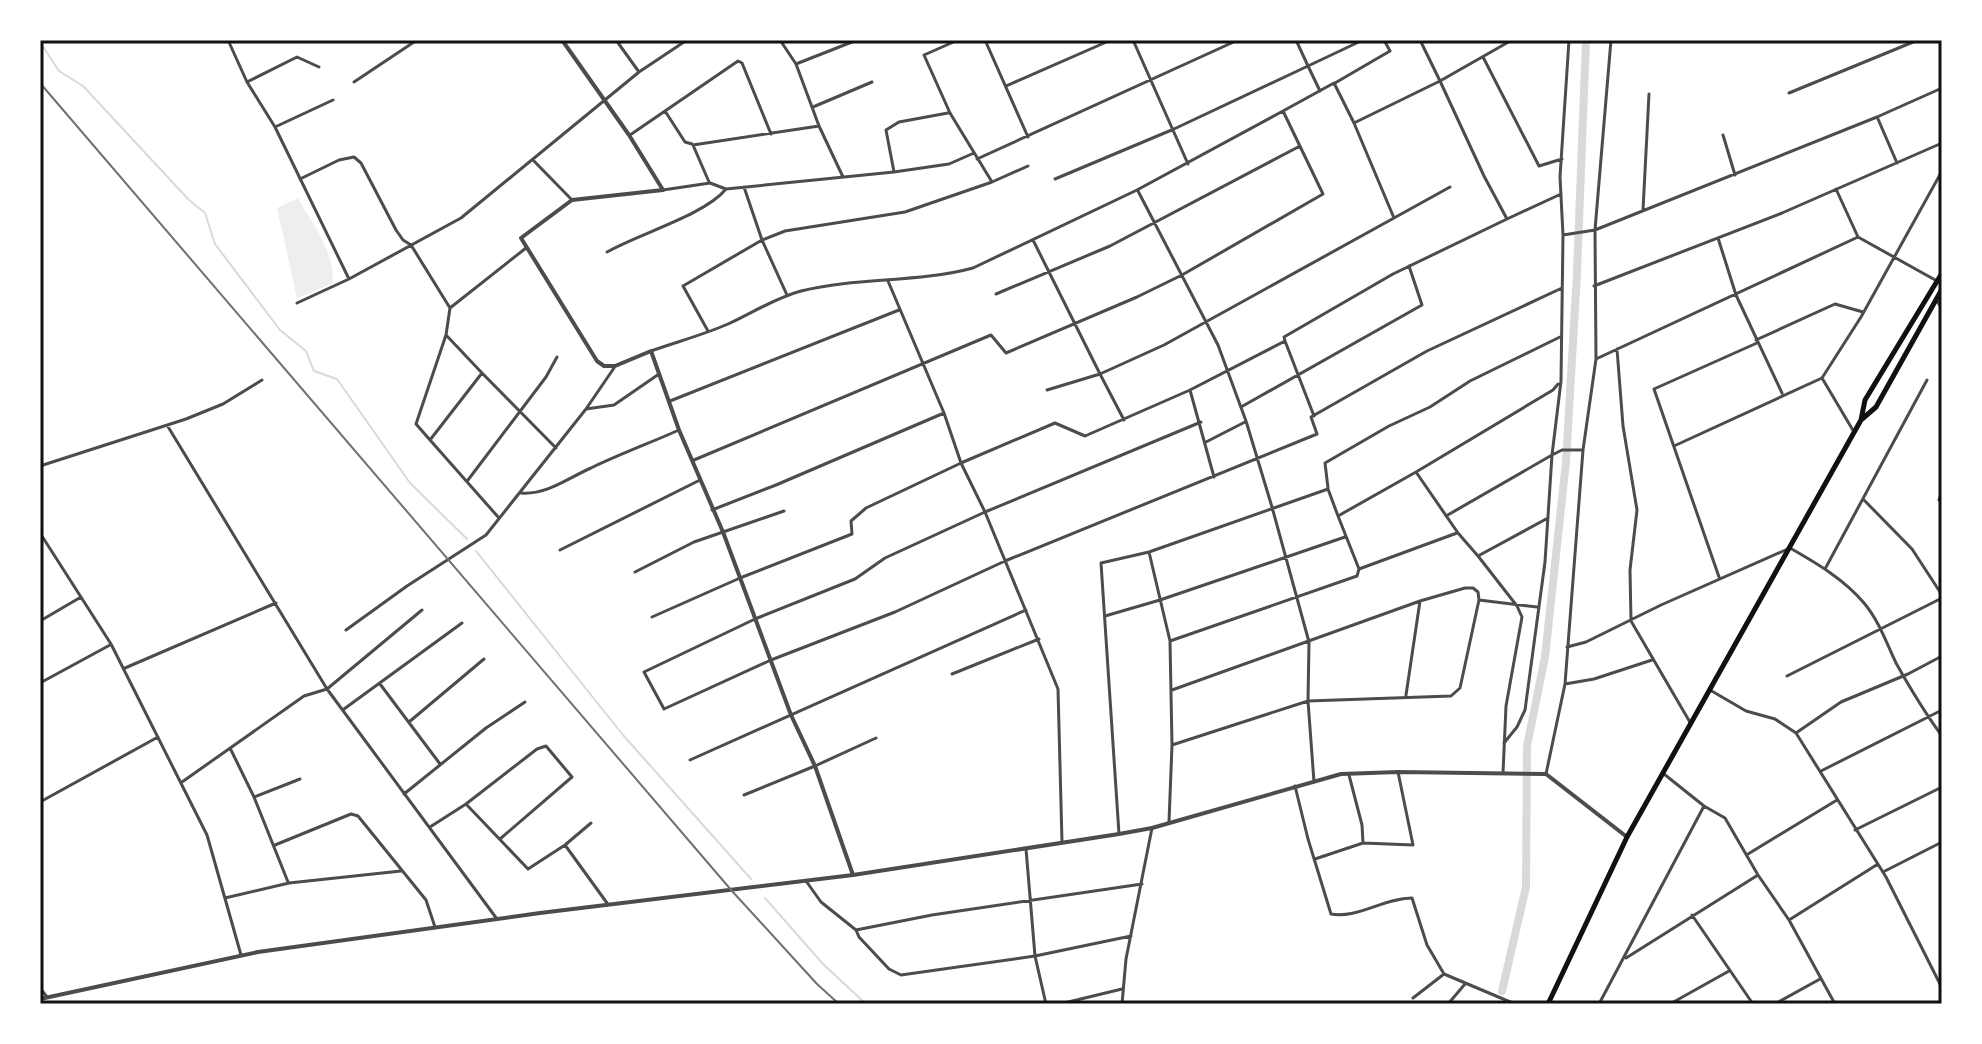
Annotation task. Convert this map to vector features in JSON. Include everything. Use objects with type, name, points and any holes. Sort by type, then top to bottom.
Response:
[{"type":"main road","points":[[1861,420],[1865,400],[1942,273]]},
{"type":"main road","points":[[1548,1004],[1627,837],[1854,432],[1861,420],[1876,407],[1942,289]]},
{"type":"street","points":[[228,40],[247,82],[275,127],[349,279]]},
{"type":"street","points":[[354,82],[417,40]]},
{"type":"street","points":[[562,40],[629,135],[663,190]]},
{"type":"street","points":[[616,40],[639,72]]},
{"type":"street","points":[[297,303],[349,279],[461,218],[639,72],[687,40]]},
{"type":"street","points":[[780,40],[796,64],[819,126],[843,177]]},
{"type":"street","points":[[796,64],[857,40]]},
{"type":"street","points":[[958,40],[924,55],[950,113],[992,182]]},
{"type":"street","points":[[985,40],[1028,137]]},
{"type":"street","points":[[1006,86],[1111,40]]},
{"type":"street","points":[[1133,40],[1188,164]]},
{"type":"street","points":[[977,159],[1238,40]]},
{"type":"street","points":[[1296,40],[1320,91]]},
{"type":"street","points":[[1055,179],[1174,129],[1363,40]]},
{"type":"street","points":[[974,153],[949,164],[894,172],[726,189],[710,183],[572,200],[521,238],[597,361],[604,366],[615,366],[708,331],[787,296],[831,285],[951,274],[973,268],[1188,164],[1320,91],[1390,51],[1384,40]]},
{"type":"street","points":[[1420,40],[1507,219]]},
{"type":"street","points":[[1354,123],[1440,81],[1512,40]]},
{"type":"street","points":[[1504,743],[1525,710],[1545,562],[1552,455],[1561,381],[1561,194],[1569,40]]},
{"type":"street","points":[[1546,774],[1565,684],[1583,450],[1596,359],[1595,230],[1611,40]]},
{"type":"street","points":[[1789,93],[1918,40]]},
{"type":"street","points":[[247,82],[297,57],[319,67]]},
{"type":"street","points":[[1483,57],[1539,166],[1562,159]]},
{"type":"street","points":[[629,135],[738,61],[742,63],[762,107],[771,134]]},
{"type":"street","points":[[812,108],[872,82]]},
{"type":"street","points":[[1334,83],[1394,218]]},
{"type":"street","points":[[1563,235],[1595,230],[1942,88]]},
{"type":"street","points":[[1643,210],[1649,94]]},
{"type":"street","points":[[275,127],[333,100]]},
{"type":"street","points":[[665,111],[685,142],[693,145],[819,126]]},
{"type":"street","points":[[694,460],[991,335],[1006,353],[1182,275],[1323,194],[1283,111]]},
{"type":"street","points":[[894,172],[886,130],[899,122],[950,113]]},
{"type":"street","points":[[1877,117],[1897,163]]},
{"type":"street","points":[[1723,135],[1735,175]]},
{"type":"street","points":[[1594,286],[1718,238],[1942,143]]},
{"type":"street","points":[[693,145],[710,183]]},
{"type":"street","points":[[996,294],[1110,246],[1300,146]]},
{"type":"street","points":[[300,179],[339,160],[354,157],[361,163],[396,230],[411,245],[450,308],[446,335],[416,424],[499,518]]},
{"type":"street","points":[[533,160],[572,200]]},
{"type":"street","points":[[708,331],[683,286],[762,240],[785,231],[905,212],[1028,166]]},
{"type":"street","points":[[1674,446],[1822,378],[1863,313],[1942,171]]},
{"type":"street","points":[[744,187],[762,240],[787,296]]},
{"type":"street","points":[[1047,390],[1100,374],[1164,345],[1450,187]]},
{"type":"street","points":[[607,252],[633,237],[704,206],[726,189]]},
{"type":"street","points":[[1836,189],[1858,237],[1937,281]]},
{"type":"street","points":[[1137,190],[1208,322],[1258,460],[1309,642],[1308,701],[1314,782]]},
{"type":"street","points":[[1314,416],[1284,337],[1409,266],[1561,194]]},
{"type":"street","points":[[1596,359],[1858,237]]},
{"type":"street","points":[[1718,238],[1736,295],[1782,395]]},
{"type":"street","points":[[1033,240],[1124,420]]},
{"type":"street","points":[[450,308],[528,247]]},
{"type":"street","points":[[1241,407],[1422,305],[1409,266]]},
{"type":"street","points":[[888,281],[944,413],[961,463],[1027,609],[1058,689],[1062,842]]},
{"type":"street","points":[[1201,422],[985,512],[885,558],[855,579],[755,619],[644,672],[664,709],[771,660],[895,612],[1005,561],[1317,434],[1311,417],[1427,351],[1562,288]]},
{"type":"street","points":[[1936,300],[1942,308]]},
{"type":"street","points":[[1719,578],[1654,389],[1835,304],[1863,313]]},
{"type":"street","points":[[670,401],[899,310]]},
{"type":"street","points":[[446,335],[556,448]]},
{"type":"street","points":[[1170,641],[1357,576],[1359,569],[1328,489],[1325,463],[1389,426],[1430,407],[1470,381],[1560,337]]},
{"type":"street","points":[[652,617],[852,534],[851,521],[866,508],[961,463],[1055,423],[1085,436],[1190,390],[1285,341]]},
{"type":"street","points":[[1617,349],[1623,426],[1637,510],[1630,570],[1631,621],[1691,724]]},
{"type":"street","points":[[651,351],[791,715],[815,766],[853,875]]},
{"type":"street","points":[[467,481],[521,412],[557,357]]},
{"type":"street","points":[[346,630],[486,535],[586,409],[615,366]]},
{"type":"street","points":[[430,440],[482,373]]},
{"type":"street","points":[[586,409],[614,405],[659,374]]},
{"type":"street","points":[[1822,378],[1854,432]]},
{"type":"street","points":[[40,466],[223,404],[262,380]]},
{"type":"street","points":[[1825,569],[1927,380]]},
{"type":"street","points":[[1338,516],[1553,390],[1561,381]]},
{"type":"street","points":[[1190,390],[1214,477]]},
{"type":"street","points":[[712,510],[944,413]]},
{"type":"street","points":[[1206,442],[1246,421]]},
{"type":"street","points":[[167,425],[327,689],[497,919]]},
{"type":"street","points":[[521,493],[535,494],[554,487],[592,467],[679,430]]},
{"type":"street","points":[[1446,516],[1562,450],[1583,450]]},
{"type":"street","points":[[1416,472],[1458,533],[1517,606],[1522,617],[1506,706],[1505,773]]},
{"type":"street","points":[[560,550],[701,480]]},
{"type":"street","points":[[1119,834],[1101,563],[1149,552],[1328,489]]},
{"type":"street","points":[[1939,500],[1942,491]]},
{"type":"street","points":[[1787,676],[1942,596],[1912,549],[1864,500]]},
{"type":"street","points":[[635,572],[694,542],[784,511]]},
{"type":"street","points":[[1478,556],[1548,518]]},
{"type":"street","points":[[40,533],[111,644],[182,782],[207,835],[241,955]]},
{"type":"street","points":[[1359,569],[1458,533]]},
{"type":"street","points":[[1105,616],[1345,537]]},
{"type":"street","points":[[1567,647],[1586,642],[1719,578],[1790,548],[1825,569],[1863,602],[1881,628],[1927,716],[1942,736]]},
{"type":"street","points":[[1149,552],[1170,641],[1172,745],[1169,823]]},
{"type":"street","points":[[1172,690],[1420,601],[1465,588],[1478,592],[1479,600],[1460,688],[1451,696],[1406,695],[1308,701],[1172,745]]},
{"type":"street","points":[[40,621],[81,597]]},
{"type":"street","points":[[1479,600],[1537,607]]},
{"type":"street","points":[[1406,695],[1420,601]]},
{"type":"street","points":[[124,669],[276,603]]},
{"type":"street","points":[[690,760],[1027,609]]},
{"type":"street","points":[[182,782],[304,696],[327,689],[422,610]]},
{"type":"street","points":[[344,709],[462,623]]},
{"type":"street","points":[[952,674],[1039,639]]},
{"type":"street","points":[[40,683],[111,644]]},
{"type":"street","points":[[1796,733],[1841,702],[1904,676],[1942,656]]},
{"type":"street","points":[[409,722],[484,659]]},
{"type":"street","points":[[1565,684],[1594,679],[1652,660]]},
{"type":"street","points":[[380,684],[440,764]]},
{"type":"street","points":[[1710,690],[1746,711],[1775,719],[1796,733],[1883,872],[1942,988]]},
{"type":"street","points":[[404,794],[486,728],[525,702]]},
{"type":"street","points":[[1821,771],[1942,710]]},
{"type":"street","points":[[40,802],[158,737]]},
{"type":"street","points":[[744,795],[876,738]]},
{"type":"street","points":[[430,827],[466,804],[537,749],[546,746],[572,777],[500,839]]},
{"type":"street","points":[[231,750],[289,883]]},
{"type":"street","points":[[1315,859],[1363,843],[1413,845],[1398,772]]},
{"type":"street","points":[[40,999],[241,955],[435,927],[853,875],[1119,834],[1152,828],[1349,773],[1546,774],[1627,837]]},
{"type":"street","points":[[1349,773],[1362,825],[1363,843]]},
{"type":"street","points":[[1664,774],[1704,806],[1725,818],[1789,920],[1835,1004]]},
{"type":"street","points":[[254,797],[300,779]]},
{"type":"street","points":[[1295,786],[1331,914],[1341,916],[1396,898],[1412,898],[1427,945],[1444,974],[1515,1004]]},
{"type":"street","points":[[1855,830],[1942,787]]},
{"type":"street","points":[[1748,854],[1837,800]]},
{"type":"street","points":[[466,804],[528,869],[565,845],[591,823]]},
{"type":"street","points":[[1599,1004],[1704,806]]},
{"type":"street","points":[[275,845],[351,814],[358,816],[426,900],[435,927]]},
{"type":"street","points":[[1122,1004],[1131,936],[1152,828]]},
{"type":"street","points":[[1883,872],[1942,842]]},
{"type":"street","points":[[565,845],[608,905]]},
{"type":"street","points":[[1026,849],[1035,956],[1046,1004]]},
{"type":"street","points":[[1789,920],[1878,864]]},
{"type":"street","points":[[225,898],[289,883],[401,871]]},
{"type":"street","points":[[1623,960],[1758,875]]},
{"type":"street","points":[[806,881],[821,902],[856,930],[889,969],[901,975],[1035,956],[1131,936]]},
{"type":"street","points":[[856,930],[932,915],[1142,884]]},
{"type":"street","points":[[1692,915],[1753,1004]]},
{"type":"street","points":[[1670,1004],[1729,971]]},
{"type":"street","points":[[1413,998],[1444,974]]},
{"type":"street","points":[[1775,1004],[1820,979]]},
{"type":"street","points":[[1448,1004],[1465,984]]},
{"type":"street","points":[[40,988],[47,997]]},
{"type":"street","points":[[1060,1004],[1123,989]]},
{"type":"shaded area","points":[[298,198],[322,240],[333,273],[332,284],[297,298],[277,208]]},
{"type":"waterway","points":[[1502,991],[1526,887],[1527,746],[1545,657],[1566,462],[1586,40]]},
{"type":"waterway","points":[[40,42],[59,71],[83,86],[189,200],[205,213],[215,244],[280,330],[306,351],[314,371],[337,379],[410,483],[467,539]]},
{"type":"waterway","points":[[476,551],[623,735],[751,879]]},
{"type":"waterway","points":[[765,898],[823,964],[866,1004]]},
{"type":"railway","points":[[40,83],[732,891],[839,1004]]}]
